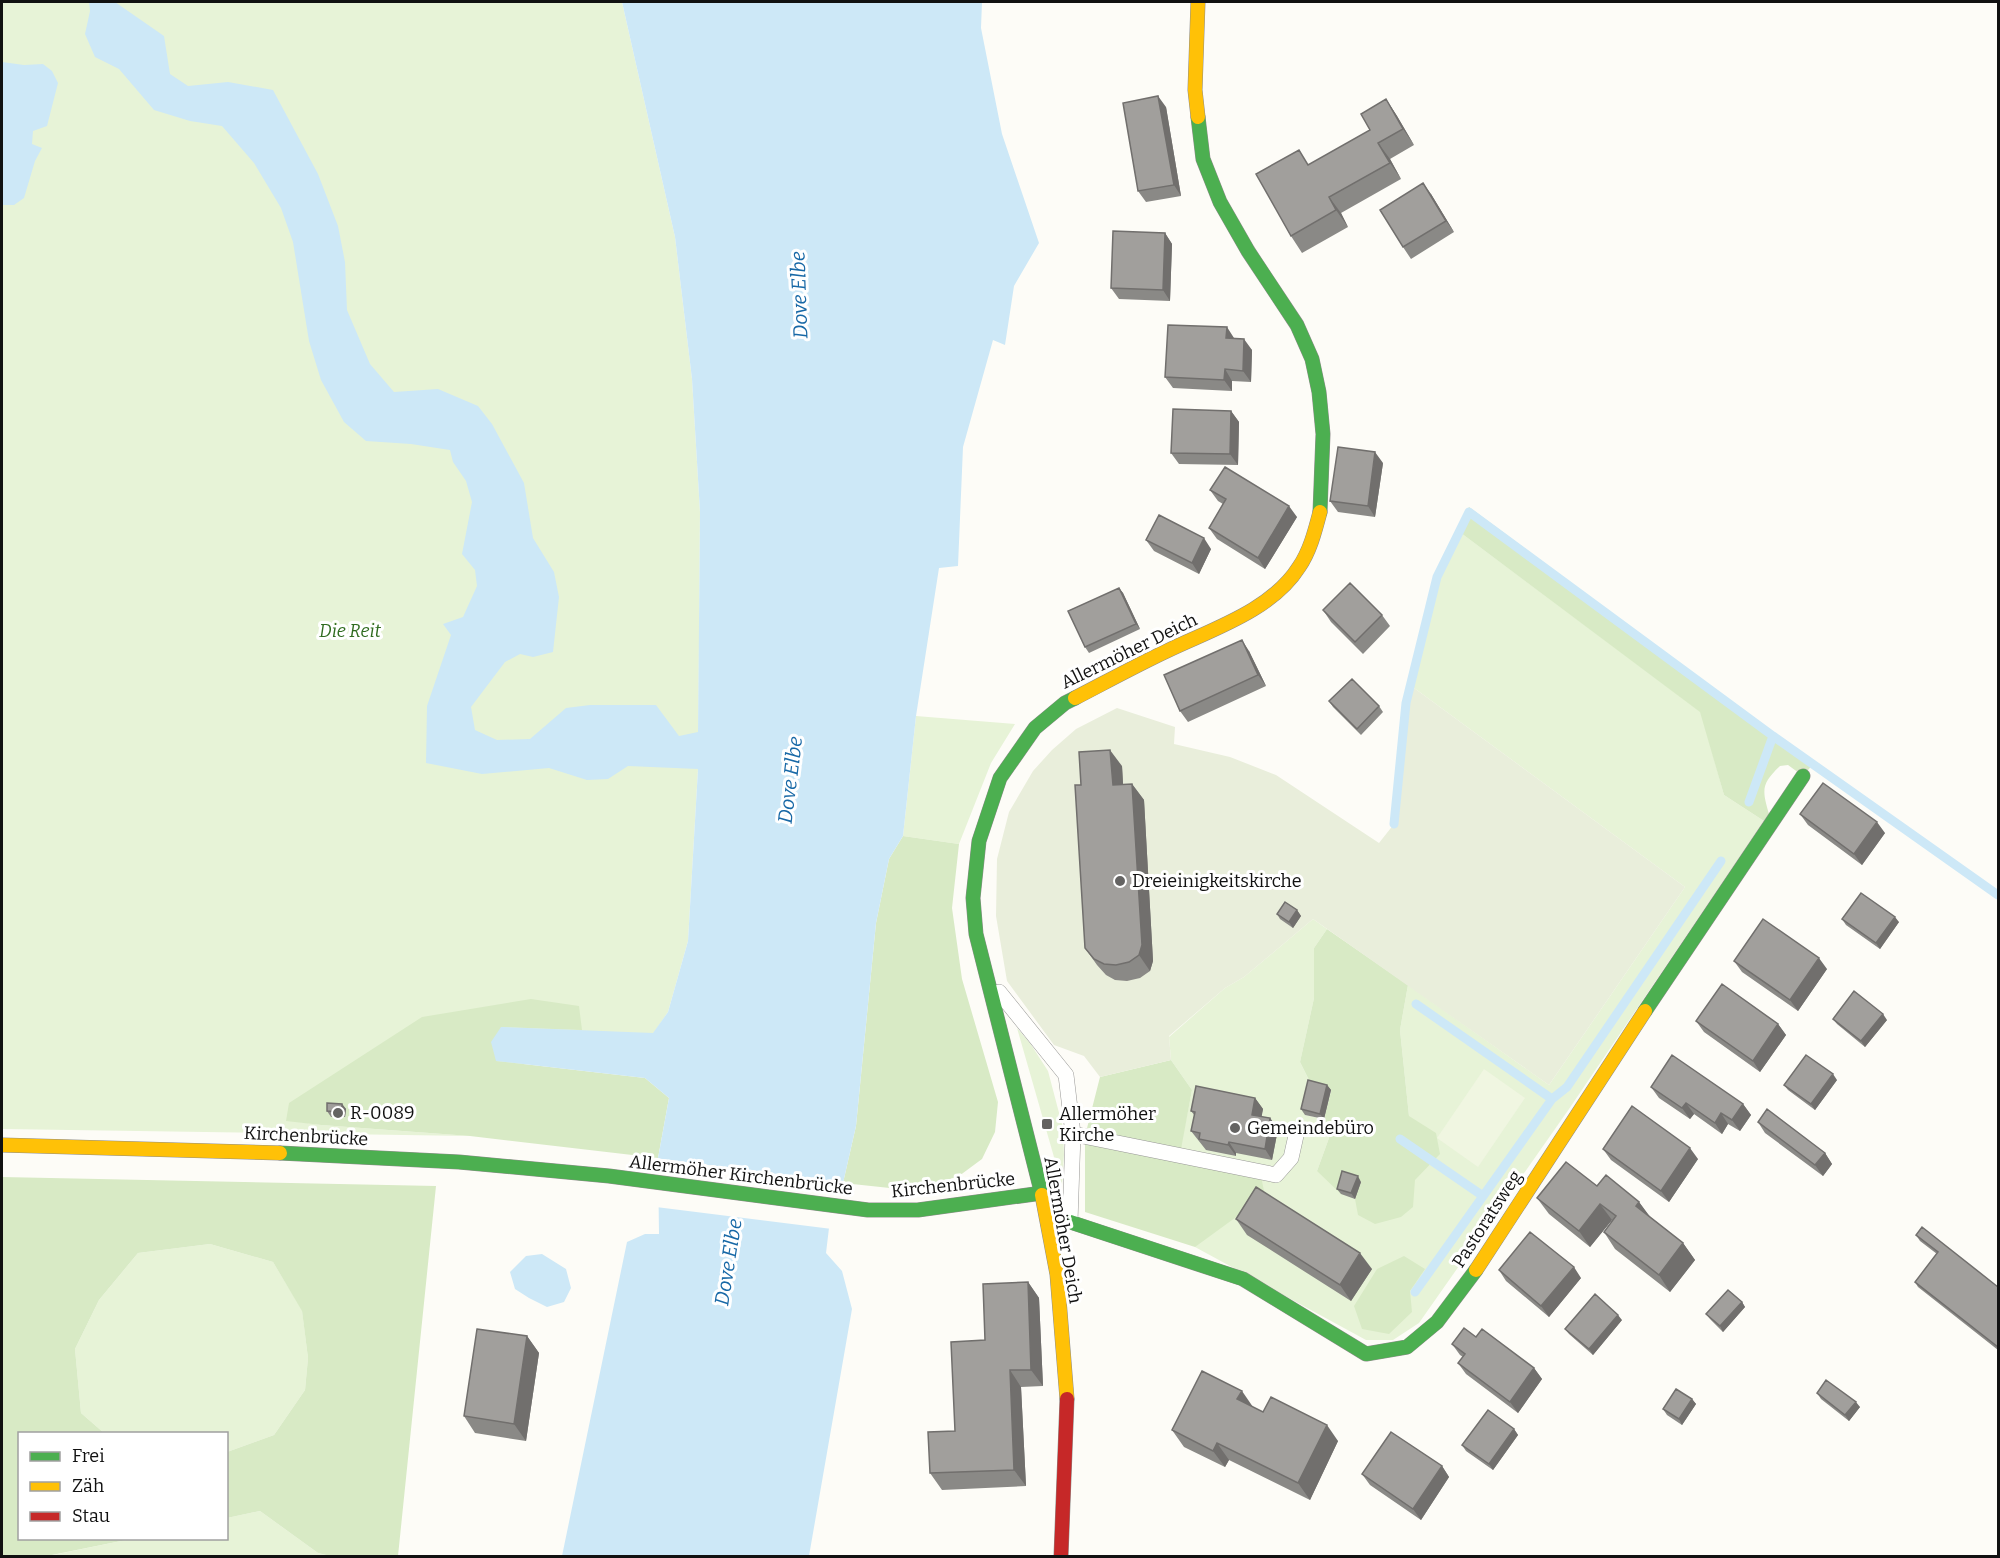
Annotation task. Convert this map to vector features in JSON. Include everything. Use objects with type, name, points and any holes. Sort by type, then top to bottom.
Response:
[{"type":"street","name":"Allermöher Deich","points":[[1061,1557],[1067,1395],[1057,1274],[1042,1194],[976,934],[973,898],[980,841],[1000,778],[1035,728],[1065,703],[1226,624],[1275,595],[1299,568],[1310,546],[1320,512],[1323,434],[1319,392],[1312,359],[1297,325],[1248,251],[1220,202],[1203,159],[1195,90],[1198,2]]},
{"type":"street","name":"Pastoratsweg","points":[[1047,1224],[1070,1222],[1243,1279],[1366,1354],[1407,1347],[1437,1322],[1465,1286],[1684,951],[1803,776]]},
{"type":"street","name":"Kirchenbrücke","points":[[2,1145],[413,1159],[609,1176]]},
{"type":"street","name":"Allermöher Kirchenbrücke","points":[[609,1176],[868,1210]]},
{"type":"street","name":"Kirchenbrücke","points":[[868,1210],[918,1210],[1042,1194]]},
{"type":"lane","points":[[986,975],[1066,1075],[1073,1134],[1070,1222]]},
{"type":"lane","points":[[1073,1134],[1276,1175],[1291,1158],[1297,1131]]},
{"type":"green space","name":"Die Reit","points":[[2,2],[622,2],[675,237],[692,379],[700,512],[698,769],[688,941],[668,1012],[653,1034],[286,1120],[321,1125],[470,1136],[2,1129]]},
{"type":"green space","points":[[1469,507],[1814,763],[1803,776],[1788,765],[1780,766],[1774,772],[1766,783],[1764,793],[1769,814],[1764,821],[1724,795],[1700,712],[1457,530]]},
{"type":"green space","points":[[1457,530],[1701,712],[1724,795],[1764,821],[1569,1109],[1419,1323],[1393,1340],[1366,1340],[1195,1247],[1178,1160],[1192,1090],[1171,1060],[1169,1037],[1225,988],[1244,977],[1313,919],[1327,929],[1314,948],[1314,998],[1300,1062],[1312,1086],[1305,1115],[1324,1119],[1329,1138],[1317,1171],[1409,1116],[1400,1030],[1408,985],[1549,1085],[1685,887],[1410,685],[1437,577]]},
{"type":"green space","points":[[1410,685],[1685,887],[1549,1085],[1313,919],[1244,977],[1225,988],[1169,1036],[1171,1060],[1100,1077],[1084,1056],[1054,1045],[1007,981],[996,916],[997,859],[1009,812],[1033,771],[1052,750],[1076,729],[1117,708],[1175,727],[1174,744],[1230,757],[1276,775],[1379,843],[1394,824],[1406,703]]},
{"type":"green space","points":[[916,716],[1015,724],[991,763],[959,844],[903,836]]},
{"type":"green space","points":[[903,836],[959,844],[952,908],[962,979],[998,1102],[995,1132],[982,1159],[959,1176],[933,1185],[899,1189],[843,1183],[856,1126],[876,923],[889,859]]},
{"type":"green space","points":[[1327,929],[1408,985],[1400,1030],[1409,1116],[1436,1133],[1440,1154],[1415,1180],[1413,1207],[1401,1217],[1375,1224],[1358,1215],[1355,1199],[1361,1182],[1346,1177],[1341,1194],[1317,1171],[1329,1138],[1324,1119],[1331,1091],[1312,1086],[1300,1062],[1314,998],[1314,948]]},
{"type":"green space","points":[[531,999],[579,1006],[582,1030],[501,1027],[496,1061],[645,1078],[669,1098],[658,1158],[470,1136],[286,1121],[289,1103],[422,1017]]},
{"type":"green space","points":[[1017,1028],[1048,1071],[1063,1128],[1062,1185]]},
{"type":"green space","points":[[1171,1060],[1192,1090],[1179,1160],[1261,1176],[1265,1196],[1195,1247],[1085,1212],[1085,1136],[1100,1077]]},
{"type":"green space","points":[[1484,1069],[1525,1098],[1478,1167],[1437,1138]]},
{"type":"green space","points":[[2,1177],[436,1186],[398,1556],[330,1556],[318,1553],[260,1511],[228,1518],[228,1452],[274,1435],[305,1390],[308,1358],[302,1311],[273,1262],[210,1244],[138,1253],[99,1300],[75,1349],[81,1413],[103,1432],[18,1432],[18,1540],[126,1540],[47,1556],[2,1556]]},
{"type":"green space","points":[[210,1244],[273,1262],[302,1310],[308,1358],[305,1390],[274,1435],[228,1452],[228,1432],[103,1432],[81,1413],[75,1349],[99,1300],[138,1253]]},
{"type":"green space","points":[[1404,1256],[1425,1269],[1410,1291],[1412,1312],[1389,1334],[1362,1329],[1354,1306],[1377,1269]]},
{"type":"green space","points":[[260,1511],[318,1553],[330,1556],[48,1556],[126,1540],[228,1540],[228,1518]]},
{"type":"water","name":"Dove Elbe","points":[[89,2],[115,2],[164,36],[170,74],[188,86],[228,82],[273,90],[318,174],[338,226],[345,262],[347,310],[370,364],[394,392],[438,389],[478,406],[492,424],[524,483],[533,538],[554,572],[559,597],[553,652],[533,657],[520,654],[505,662],[471,707],[475,730],[497,740],[530,739],[566,708],[590,705],[656,705],[679,736],[698,732],[700,512],[692,379],[675,237],[622,2],[982,2],[981,28],[1002,134],[1039,243],[1014,286],[1005,345],[993,340],[963,447],[958,566],[939,568],[916,716],[903,836],[889,859],[876,923],[856,1126],[843,1183],[829,1228],[826,1253],[842,1271],[852,1309],[809,1556],[562,1556],[627,1242],[645,1234],[659,1234],[658,1158],[669,1098],[645,1078],[496,1061],[491,1042],[501,1027],[653,1033],[668,1012],[688,941],[698,769],[628,766],[608,779],[587,780],[549,768],[482,774],[426,763],[427,706],[451,635],[443,624],[463,617],[477,586],[475,570],[462,554],[472,502],[466,481],[453,462],[450,450],[411,444],[366,441],[344,422],[321,380],[309,341],[293,242],[281,208],[254,163],[222,126],[190,121],[154,110],[119,69],[95,57],[85,34],[90,11]]},
{"type":"water","points":[[2,62],[24,65],[43,64],[52,71],[58,83],[47,126],[33,131],[32,144],[42,148],[35,161],[24,198],[14,205],[2,205]]},
{"type":"water","points":[[542,1254],[566,1269],[571,1288],[564,1302],[547,1307],[515,1289],[510,1272],[526,1256]]},
{"type":"pier","points":[[655,1158],[846,1183],[832,1229],[656,1207]]},
{"type":"building","points":[[1158,96],[1174,185],[1138,191],[1123,103]]},
{"type":"building","points":[[1386,99],[1403,129],[1378,143],[1390,163],[1329,197],[1336,210],[1291,236],[1256,174],[1299,150],[1308,165],[1370,130],[1361,114]]},
{"type":"building","points":[[1423,183],[1446,221],[1403,247],[1380,210]]},
{"type":"building","points":[[1113,231],[1165,233],[1163,290],[1111,288]]},
{"type":"building","points":[[1168,325],[1227,327],[1226,338],[1244,339],[1243,371],[1225,369],[1224,380],[1165,377]]},
{"type":"building","points":[[1173,409],[1231,411],[1230,454],[1171,453]]},
{"type":"building","points":[[1338,447],[1375,452],[1368,506],[1330,501]]},
{"type":"building","points":[[1225,467],[1289,506],[1258,558],[1209,528],[1226,499],[1210,490]]},
{"type":"building","points":[[1159,515],[1204,538],[1192,563],[1146,540]]},
{"type":"building","points":[[1350,583],[1382,615],[1355,642],[1323,610]]},
{"type":"building","points":[[1119,588],[1136,624],[1085,647],[1068,611]]},
{"type":"building","points":[[1242,640],[1258,675],[1180,711],[1164,675]]},
{"type":"building","points":[[1352,679],[1379,706],[1357,729],[1329,701]]},
{"type":"building","name":"Dreieinigkeitskirche","points":[[1110,750],[1113,785],[1132,784],[1142,945],[1139,955],[1129,962],[1116,965],[1104,964],[1094,959],[1085,948],[1075,785],[1081,785],[1079,752]]},
{"type":"building","points":[[1823,783],[1877,822],[1854,854],[1800,814]]},
{"type":"building","points":[[1861,893],[1895,917],[1876,943],[1842,919]]},
{"type":"building","points":[[1285,902],[1297,910],[1289,922],[1277,914]]},
{"type":"building","points":[[1763,919],[1819,958],[1790,1000],[1734,961]]},
{"type":"building","points":[[1722,984],[1778,1024],[1753,1061],[1696,1021]]},
{"type":"building","points":[[1854,991],[1883,1014],[1861,1041],[1833,1019]]},
{"type":"building","points":[[1672,1055],[1743,1104],[1732,1120],[1721,1113],[1715,1123],[1686,1103],[1682,1108],[1651,1087]]},
{"type":"building","points":[[1806,1055],[1833,1074],[1811,1104],[1784,1085]]},
{"type":"building","points":[[1308,1080],[1327,1085],[1320,1114],[1301,1109]]},
{"type":"building","name":"Gemeindebüro","points":[[1196,1086],[1255,1098],[1252,1115],[1270,1118],[1265,1149],[1199,1139],[1200,1133],[1191,1131],[1195,1112],[1191,1111]]},
{"type":"building","points":[[327,1103],[342,1104],[342,1112],[327,1111]]},
{"type":"building","points":[[1632,1106],[1690,1148],[1661,1191],[1603,1149]]},
{"type":"building","points":[[1767,1109],[1825,1153],[1815,1165],[1758,1122]]},
{"type":"building","points":[[1566,1162],[1597,1186],[1606,1175],[1639,1202],[1636,1206],[1683,1243],[1659,1275],[1604,1232],[1616,1216],[1600,1204],[1579,1231],[1537,1198]]},
{"type":"building","points":[[1342,1171],[1358,1176],[1351,1193],[1337,1189]]},
{"type":"building","points":[[1256,1187],[1360,1253],[1340,1285],[1236,1219]]},
{"type":"building","points":[[1922,1227],[1998,1287],[1998,1347],[1915,1282],[1938,1252],[1916,1235]]},
{"type":"building","points":[[1530,1232],[1574,1267],[1541,1306],[1499,1270]]},
{"type":"building","points":[[1028,1282],[1031,1370],[1010,1370],[1014,1470],[930,1473],[928,1432],[955,1431],[951,1342],[985,1340],[983,1284]]},
{"type":"building","points":[[1728,1290],[1742,1302],[1720,1326],[1706,1314]]},
{"type":"building","points":[[1595,1294],[1618,1315],[1589,1349],[1565,1329]]},
{"type":"building","points":[[1464,1328],[1476,1337],[1482,1329],[1534,1368],[1510,1402],[1458,1363],[1465,1354],[1452,1344]]},
{"type":"building","points":[[477,1329],[527,1336],[514,1424],[464,1416]]},
{"type":"building","points":[[1202,1371],[1242,1391],[1237,1399],[1263,1412],[1271,1397],[1327,1425],[1298,1483],[1217,1443],[1213,1451],[1172,1430]]},
{"type":"building","points":[[1826,1380],[1856,1402],[1845,1415],[1817,1393]]},
{"type":"building","points":[[1676,1389],[1692,1399],[1679,1419],[1663,1409]]},
{"type":"building","points":[[1488,1410],[1514,1429],[1489,1464],[1462,1445]]},
{"type":"building","points":[[1391,1432],[1442,1466],[1413,1509],[1362,1474]]},
{"type":"waterway","points":[[1394,824],[1406,703],[1437,577],[1469,512],[1773,736],[1749,802]]},
{"type":"waterway","points":[[1773,736],[1998,895]]},
{"type":"waterway","points":[[1415,1292],[1552,1099],[1567,1087],[1721,861]]},
{"type":"waterway","points":[[1416,1004],[1552,1099]]},
{"type":"waterway","points":[[1400,1139],[1483,1196]]},
{"type":"traffic: fast","points":[[1198,117],[1203,159],[1220,202],[1248,251],[1297,325],[1312,359],[1319,392],[1323,434],[1320,512]]},
{"type":"traffic: fast","points":[[1042,1195],[976,934],[973,898],[979,841],[1000,778],[1035,728],[1065,703],[1075,698]]},
{"type":"traffic: fast","points":[[1645,1011],[1803,776]]},
{"type":"traffic: fast","points":[[280,1153],[459,1162],[609,1176],[868,1210],[918,1210],[1042,1193]]},
{"type":"traffic: fast","points":[[1048,1224],[1070,1222],[1243,1279],[1366,1354],[1407,1347],[1437,1322],[1476,1270]]},
{"type":"traffic: slow","points":[[1198,2],[1195,90],[1198,117]]},
{"type":"traffic: slow","points":[[1075,698],[1258,607],[1287,582],[1303,561],[1312,541],[1320,512]]},
{"type":"traffic: slow","points":[[1476,1270],[1645,1011]]},
{"type":"traffic: slow","points":[[2,1145],[280,1153]]},
{"type":"traffic: slow","points":[[1042,1195],[1057,1274],[1067,1399]]},
{"type":"traffic: jam","points":[[1061,1556],[1067,1399]]},
{"type":"place","name":"Dreieinigkeitskirche","points":[[1120,881]]},
{"type":"place","name":"R-0089","points":[[338,1113]]},
{"type":"place","name":"Allermöher Kirche","points":[[1047,1124]]},
{"type":"place","name":"Gemeindebüro","points":[[1235,1128]]}]
